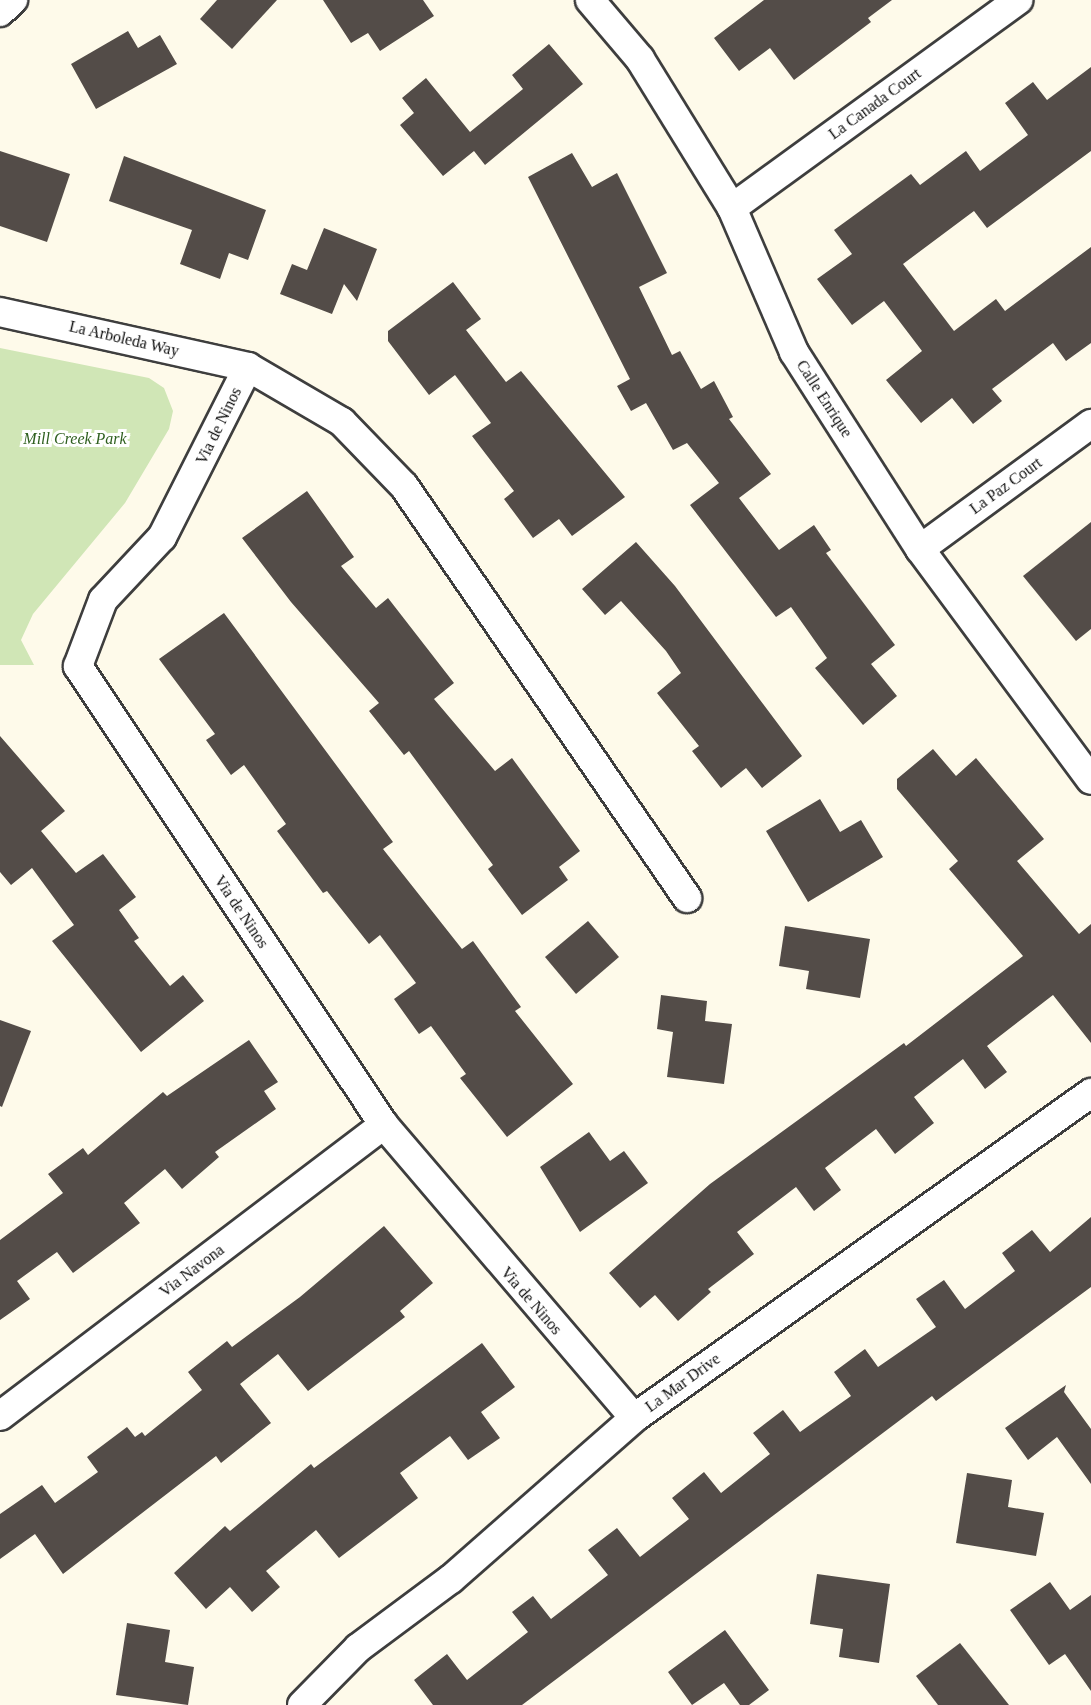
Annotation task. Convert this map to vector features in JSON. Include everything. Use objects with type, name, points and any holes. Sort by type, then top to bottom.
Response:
[{"type":"street","points":[[0,12],[13,0]]},
{"type":"street","name":"Calle Enrique","points":[[590,0],[640,59],[732,208],[794,352],[920,549],[1091,780]]},
{"type":"street","name":"La Canada Court","points":[[732,208],[1018,0]]},
{"type":"street","name":"La Arboleda Way","points":[[0,312],[248,367],[342,422],[404,486],[687,898]]},
{"type":"street","name":"Via de Ninos","points":[[248,367],[162,537],[103,600],[78,666],[384,1125],[634,1418]]},
{"type":"street","name":"La Paz Court","points":[[920,549],[1091,423]]},
{"type":"street","name":"La Mar Drive","points":[[302,1705],[358,1648],[451,1580],[634,1418],[1091,1093]]},
{"type":"street","name":"Via Navona","points":[[0,1416],[384,1125]]},
{"type":"green space","name":"Mill Creek Park","points":[[0,348],[149,378],[164,388],[173,411],[169,429],[125,503],[33,614],[21,640],[34,665],[0,665]]},
{"type":"building","points":[[217,0],[277,0],[232,49],[200,19]]},
{"type":"building","points":[[323,0],[423,0],[434,16],[380,51],[368,33],[351,43]]},
{"type":"building","points":[[764,0],[892,0],[868,18],[871,22],[794,80],[770,48],[739,71],[714,38]]},
{"type":"building","points":[[128,31],[138,48],[160,35],[177,64],[96,109],[71,64]]},
{"type":"building","points":[[549,44],[583,84],[485,165],[474,151],[443,176],[400,125],[414,113],[402,98],[426,78],[470,132],[523,89],[512,75]]},
{"type":"building","points":[[1091,67],[1091,151],[987,228],[974,211],[903,264],[954,331],[996,299],[1005,311],[1091,247],[1091,343],[1066,361],[1053,343],[992,389],[1002,401],[973,424],[952,398],[921,423],[886,380],[922,351],[884,301],[852,325],[817,279],[852,254],[834,230],[911,174],[920,185],[966,151],[980,171],[1028,135],[1005,103],[1033,82],[1047,100]]},
{"type":"building","points":[[0,151],[70,174],[47,242],[0,226]]},
{"type":"building","points":[[572,153],[592,187],[617,173],[667,273],[639,287],[672,355],[680,351],[701,389],[714,381],[733,417],[729,419],[771,474],[739,498],[779,550],[814,525],[831,550],[826,553],[895,645],[871,664],[897,696],[863,725],[815,668],[827,658],[791,607],[776,617],[690,505],[719,483],[687,443],[673,450],[646,403],[631,411],[617,386],[630,379],[528,177]]},
{"type":"building","points":[[124,156],[266,210],[248,260],[229,253],[220,279],[180,264],[192,230],[109,201]]},
{"type":"building","points":[[324,228],[377,249],[357,301],[344,284],[332,314],[280,294],[292,264],[307,270]]},
{"type":"building","points":[[453,282],[481,319],[466,330],[506,382],[521,371],[625,497],[572,536],[559,519],[533,538],[504,499],[514,491],[472,436],[491,423],[455,375],[429,395],[388,341],[388,331]]},
{"type":"building","points":[[307,491],[354,557],[341,566],[376,608],[388,598],[454,683],[434,699],[495,771],[512,758],[580,851],[559,867],[568,880],[522,915],[488,869],[493,865],[409,751],[404,755],[369,711],[379,703],[291,602],[242,538]]},
{"type":"building","points":[[1091,522],[1091,629],[1076,641],[1023,576]]},
{"type":"building","points":[[636,542],[675,586],[802,756],[762,788],[746,768],[721,788],[692,751],[699,746],[657,693],[681,673],[666,651],[621,601],[605,615],[582,589]]},
{"type":"building","points":[[224,613],[393,842],[383,849],[462,949],[473,941],[521,1007],[515,1011],[573,1084],[507,1137],[460,1078],[466,1074],[431,1026],[419,1034],[394,999],[416,983],[380,935],[369,944],[327,891],[323,893],[277,831],[286,824],[244,765],[231,775],[206,740],[215,734],[159,659]]},
{"type":"building","points":[[0,736],[65,811],[41,831],[76,873],[103,854],[136,897],[119,910],[139,938],[134,941],[170,986],[183,975],[204,1001],[141,1052],[52,941],[74,925],[32,868],[11,885],[0,872]]},
{"type":"building","points":[[933,749],[956,776],[976,758],[1044,839],[1017,861],[1079,934],[1091,924],[1091,1043],[1053,995],[987,1046],[1007,1072],[985,1089],[963,1059],[914,1097],[934,1123],[895,1154],[876,1129],[825,1168],[841,1190],[814,1211],[796,1187],[737,1232],[754,1254],[708,1289],[711,1292],[678,1321],[655,1295],[640,1308],[609,1273],[710,1184],[904,1043],[906,1046],[1023,956],[949,869],[958,861],[897,789],[897,779]]},
{"type":"building","points":[[820,799],[840,832],[861,820],[883,857],[808,902],[766,831]]},
{"type":"building","points":[[588,921],[619,957],[576,994],[545,957]]},
{"type":"building","points":[[785,926],[870,939],[860,998],[806,989],[809,971],[779,966]]},
{"type":"building","points":[[661,995],[707,1001],[705,1021],[732,1024],[724,1084],[667,1077],[673,1032],[657,1029]]},
{"type":"building","points":[[0,1020],[31,1031],[2,1107],[0,1106]]},
{"type":"building","points":[[249,1040],[278,1082],[264,1091],[276,1109],[215,1152],[219,1157],[182,1189],[165,1169],[124,1203],[140,1223],[73,1273],[57,1252],[17,1281],[30,1299],[0,1320],[0,1240],[63,1193],[48,1174],[83,1148],[88,1155],[163,1092],[167,1096]]},
{"type":"building","points":[[589,1132],[610,1161],[624,1151],[648,1183],[580,1232],[540,1167]]},
{"type":"building","points":[[1091,1217],[1091,1287],[936,1401],[932,1396],[522,1705],[433,1705],[414,1680],[447,1654],[467,1680],[528,1632],[512,1612],[533,1596],[551,1619],[608,1575],[588,1550],[617,1528],[640,1557],[689,1519],[672,1498],[704,1472],[721,1493],[770,1454],[753,1433],[783,1410],[800,1432],[851,1396],[834,1372],[865,1349],[878,1367],[936,1327],[916,1299],[944,1280],[965,1309],[1015,1271],[1002,1253],[1032,1230],[1050,1252]]},
{"type":"building","points":[[384,1226],[433,1283],[400,1311],[405,1317],[308,1391],[278,1354],[240,1384],[271,1423],[221,1463],[216,1456],[63,1574],[35,1534],[0,1559],[0,1514],[42,1485],[55,1503],[98,1472],[87,1457],[127,1427],[135,1437],[142,1432],[145,1436],[202,1390],[188,1372],[227,1341],[232,1347],[300,1297]]},
{"type":"building","points":[[482,1343],[515,1387],[481,1412],[500,1438],[468,1460],[450,1436],[400,1473],[418,1498],[339,1558],[316,1530],[266,1571],[280,1587],[252,1612],[230,1587],[206,1609],[174,1573],[225,1526],[230,1531],[311,1464],[314,1468]]},
{"type":"building","points":[[1066,1385],[1064,1392],[1091,1429],[1091,1484],[1057,1437],[1028,1460],[1005,1428]]},
{"type":"building","points":[[967,1473],[1012,1480],[1008,1507],[1044,1513],[1036,1556],[956,1543]]},
{"type":"building","points":[[817,1574],[890,1584],[879,1663],[839,1657],[843,1629],[810,1624]]},
{"type":"building","points":[[1050,1582],[1070,1610],[1091,1595],[1091,1691],[1065,1654],[1049,1665],[1010,1610]]},
{"type":"building","points":[[127,1623],[170,1630],[165,1662],[194,1667],[188,1705],[116,1695]]},
{"type":"building","points":[[725,1630],[769,1690],[749,1705],[740,1705],[724,1683],[692,1705],[668,1672]]},
{"type":"building","points":[[960,1643],[1009,1705],[938,1705],[916,1676]]}]
